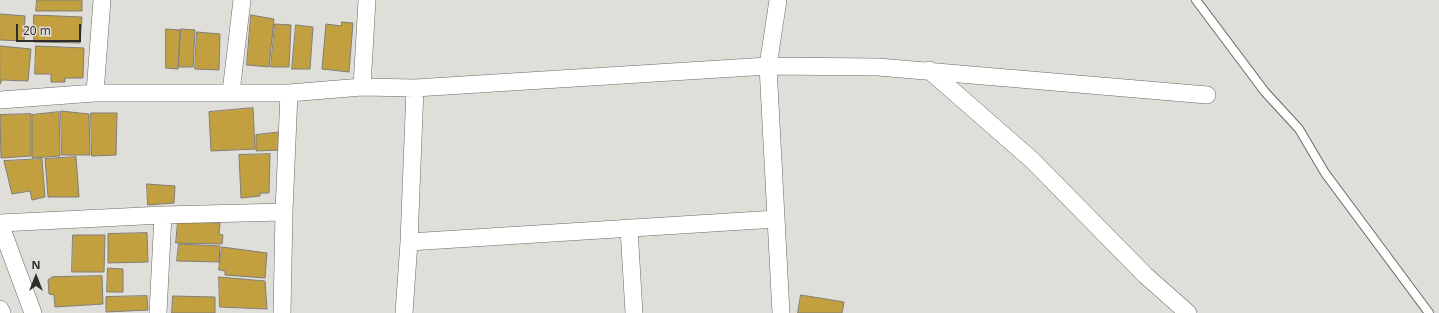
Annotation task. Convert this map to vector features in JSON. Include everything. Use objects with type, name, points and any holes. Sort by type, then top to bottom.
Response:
[{"type":"street","points":[[95,93],[102,0]]},
{"type":"street","points":[[231,92],[242,0]]},
{"type":"street","points":[[362,87],[367,0]]},
{"type":"street","points":[[778,0],[768,66],[781,313]]},
{"type":"street","points":[[0,100],[95,93],[289,93],[362,87],[415,88],[768,66],[878,66],[1207,95]]},
{"type":"street","points":[[929,70],[1032,160],[1145,275],[1188,313]]},
{"type":"street","points":[[404,313],[409,242],[415,88]]},
{"type":"street","points":[[282,313],[284,212],[289,93]]},
{"type":"street","points":[[33,313],[0,224],[162,215],[284,212]]},
{"type":"street","points":[[158,313],[162,215]]},
{"type":"street","points":[[409,242],[776,219]]},
{"type":"street","points":[[629,228],[634,313]]},
{"type":"street","points":[[0,309],[2,313]]},
{"type":"lane","points":[[1196,0],[1265,92],[1299,129],[1325,173],[1429,313]]},
{"type":"building","points":[[37,0],[82,0],[82,11],[36,11]]},
{"type":"building","points":[[0,14],[25,16],[24,41],[0,40]]},
{"type":"building","points":[[34,15],[82,17],[80,43],[34,42]]},
{"type":"building","points":[[251,15],[274,19],[269,67],[247,65]]},
{"type":"building","points":[[342,22],[353,23],[349,72],[322,69],[326,24],[341,26]]},
{"type":"building","points":[[275,24],[291,25],[289,67],[271,67]]},
{"type":"building","points":[[296,25],[313,27],[310,69],[292,69]]},
{"type":"building","points":[[166,29],[180,30],[178,69],[166,68]]},
{"type":"building","points":[[181,29],[195,30],[193,67],[179,67]]},
{"type":"building","points":[[197,32],[220,34],[219,70],[195,69]]},
{"type":"building","points":[[0,46],[31,49],[28,81],[2,80],[0,84]]},
{"type":"building","points":[[36,46],[84,48],[83,78],[65,78],[65,82],[51,82],[51,74],[35,74]]},
{"type":"building","points":[[253,108],[255,149],[211,151],[209,112]]},
{"type":"building","points":[[61,111],[89,114],[90,155],[62,155]]},
{"type":"building","points":[[59,112],[60,156],[32,158],[32,115]]},
{"type":"building","points":[[91,113],[117,113],[116,155],[92,156]]},
{"type":"building","points":[[31,114],[31,156],[1,158],[0,115]]},
{"type":"building","points":[[282,132],[281,150],[256,151],[256,135]]},
{"type":"building","points":[[270,154],[269,193],[260,193],[260,196],[241,198],[239,155]]},
{"type":"building","points":[[76,157],[79,197],[48,197],[45,159]]},
{"type":"building","points":[[42,159],[45,197],[32,200],[30,191],[12,194],[4,161]]},
{"type":"building","points":[[147,184],[175,186],[174,203],[148,205]]},
{"type":"building","points":[[178,222],[220,223],[219,234],[223,235],[222,244],[176,243]]},
{"type":"building","points":[[147,233],[148,262],[108,263],[108,234]]},
{"type":"building","points":[[73,235],[105,235],[104,272],[72,272]]},
{"type":"building","points":[[179,244],[220,246],[219,262],[177,261]]},
{"type":"building","points":[[222,247],[267,253],[265,278],[225,275],[225,271],[219,270]]},
{"type":"building","points":[[108,268],[123,269],[123,292],[107,292]]},
{"type":"building","points":[[102,276],[103,304],[55,307],[54,295],[49,294],[48,280],[52,277]]},
{"type":"building","points":[[219,277],[265,281],[267,309],[220,307]]},
{"type":"building","points":[[801,295],[844,302],[842,313],[798,313]]},
{"type":"building","points":[[147,296],[148,310],[106,312],[106,297]]},
{"type":"building","points":[[173,296],[215,297],[215,313],[172,313]]}]
